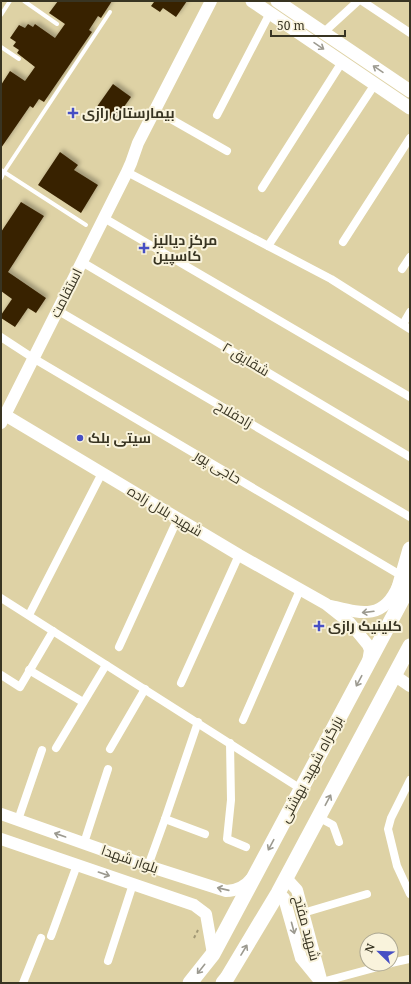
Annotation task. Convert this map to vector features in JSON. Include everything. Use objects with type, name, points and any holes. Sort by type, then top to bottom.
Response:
[{"type":"highway","name":"بزرگراه شهید بهشتی","points":[[190,983],[213,954],[386,629],[406,580],[410,549]]},
{"type":"highway","name":"بزرگراه شهید بهشتی","points":[[223,983],[286,878],[410,646]]},
{"type":"main road","name":"استقامت","points":[[3,419],[129,167],[138,143],[212,1]]},
{"type":"main road","name":"استقامت","points":[[129,167],[146,146],[221,1]]},
{"type":"main road","points":[[252,1],[410,108]]},
{"type":"main road","points":[[277,1],[410,91]]},
{"type":"main road","name":"شهید بلال زاده","points":[[3,419],[102,473],[239,555],[326,604],[350,624],[368,645],[370,656],[367,665]]},
{"type":"main road","name":"شهید بلال زاده","points":[[326,604],[356,612],[373,612],[384,606],[406,580]]},
{"type":"main road","points":[[394,675],[410,686]]},
{"type":"main road","name":"بلوار شهدا","points":[[1,814],[148,866],[226,891],[237,890],[250,881],[256,874]]},
{"type":"main road","name":"بلوار شهدا","points":[[1,838],[194,905],[206,914],[213,954]]},
{"type":"main road","name":"شهید مفتح","points":[[286,878],[297,890],[320,983]]},
{"type":"main road","name":"شهید مفتح","points":[[278,892],[284,898],[301,958],[320,983]]},
{"type":"street","points":[[323,33],[358,1]]},
{"type":"street","points":[[362,1],[407,31],[410,22]]},
{"type":"street","points":[[217,115],[270,13]]},
{"type":"street","points":[[262,188],[342,62]]},
{"type":"street","points":[[268,246],[375,84]]},
{"type":"street","points":[[162,114],[227,151]]},
{"type":"street","points":[[343,242],[410,138]]},
{"type":"street","points":[[129,167],[268,246],[331,279],[406,326],[410,312]]},
{"type":"street","points":[[104,218],[410,397]]},
{"type":"street","points":[[402,269],[410,257]]},
{"type":"street","name":"شقایق ۲","points":[[82,262],[410,457]]},
{"type":"street","name":"زادفلاح","points":[[57,310],[410,517]]},
{"type":"street","name":"حاجی پور","points":[[1,337],[33,358],[406,580]]},
{"type":"street","points":[[29,615],[102,473]]},
{"type":"street","points":[[119,647],[178,518]]},
{"type":"street","points":[[181,683],[239,555]]},
{"type":"street","points":[[243,720],[300,590]]},
{"type":"street","points":[[1,598],[198,722],[301,789]]},
{"type":"street","points":[[1,675],[20,687],[53,630]]},
{"type":"street","points":[[56,748],[106,665]]},
{"type":"street","points":[[29,670],[83,702]]},
{"type":"street","points":[[110,749],[145,689]]},
{"type":"street","points":[[148,866],[198,722]]},
{"type":"street","points":[[230,743],[231,800],[227,839],[246,847]]},
{"type":"street","points":[[18,820],[42,750]]},
{"type":"street","points":[[84,843],[108,769]]},
{"type":"street","points":[[410,780],[391,818],[388,829],[397,866],[410,894]]},
{"type":"street","points":[[318,817],[333,825],[339,842]]},
{"type":"street","points":[[165,819],[205,834]]},
{"type":"street","points":[[51,936],[77,865]]},
{"type":"street","points":[[108,961],[133,884]]},
{"type":"street","points":[[303,913],[367,894]]},
{"type":"street","points":[[23,983],[41,938]]},
{"type":"street","points":[[399,962],[409,959]]},
{"type":"street","points":[[320,983],[361,972]]},
{"type":"lane","points":[[1,15],[10,1]]},
{"type":"lane","points":[[24,1],[57,24]]},
{"type":"lane","points":[[1,178],[3,171],[110,12]]},
{"type":"lane","points":[[1,47],[19,59]]},
{"type":"lane","points":[[3,171],[86,225]]},
{"type":"path","points":[[194,938],[199,928]]},
{"type":"building","points":[[58,1],[112,1],[101,18],[98,16],[89,30],[92,32],[44,102],[39,99],[33,108],[30,106],[1,148],[1,85],[10,71],[25,81],[35,67],[17,53],[19,50],[13,46],[16,42],[10,38],[19,25],[25,28],[28,24],[33,27],[35,24],[55,38],[65,24],[49,13]]},
{"type":"building","points":[[152,1],[187,1],[176,17],[163,8],[160,12],[151,6],[154,2]]},
{"type":"building","points":[[113,84],[131,97],[114,121],[96,108]]},
{"type":"building","points":[[60,152],[78,165],[74,170],[98,185],[81,213],[38,185]]},
{"type":"building","points":[[21,202],[44,216],[8,272],[46,298],[36,313],[28,308],[15,327],[1,318],[1,315],[12,299],[1,291],[1,232]]},
{"type":"place","name":"بیمارستان رازی","points":[[73,113]]},
{"type":"place","name":"مرکز دیالیز کاسپین","points":[[144,248]]},
{"type":"place","name":"سیتی بلک","points":[[80,438]]},
{"type":"place","name":"کلینیک رازی","points":[[319,626]]}]
